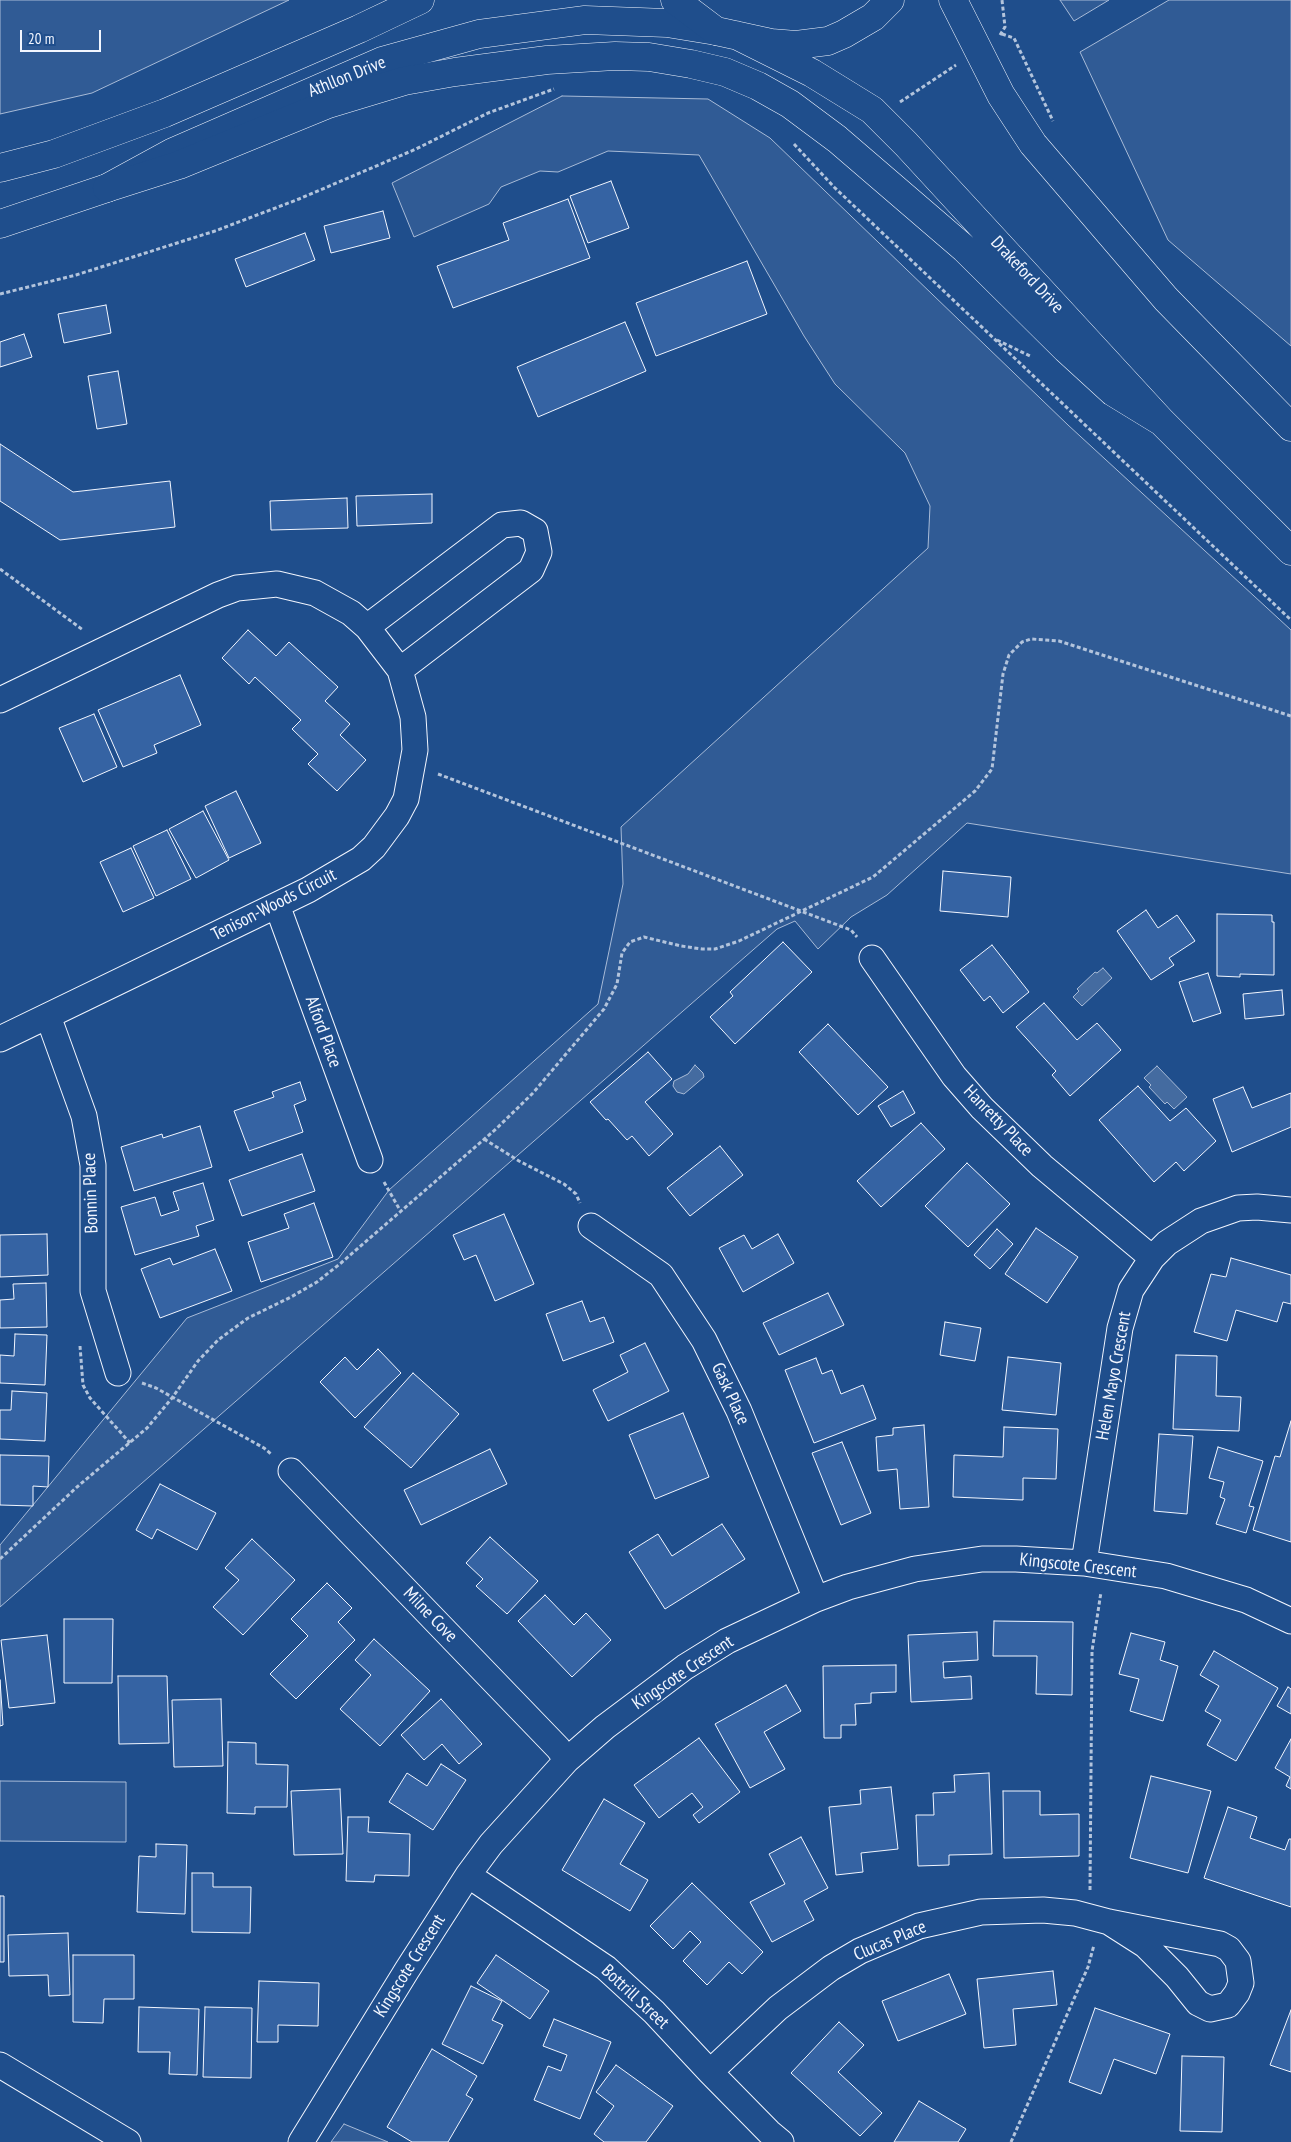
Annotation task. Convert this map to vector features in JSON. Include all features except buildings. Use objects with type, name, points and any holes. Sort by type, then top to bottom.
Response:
[{"type":"main road","points":[[0,168],[54,154],[165,113],[359,29],[420,0]]},
{"type":"main road","points":[[675,0],[726,33],[771,43],[796,45],[828,41],[844,34],[873,17],[890,0]]},
{"type":"main road","points":[[952,0],[1001,95],[1040,151],[1166,299],[1291,427]]},
{"type":"main road","name":"Athllon Drive","points":[[0,224],[107,188],[173,152],[382,61],[479,34],[585,20],[667,24],[726,33]]},
{"type":"main road","name":"Drakeford Drive","points":[[726,33],[812,73],[872,110],[906,144],[1162,422],[1291,551]]},
{"type":"main road","points":[[107,188],[179,165],[328,104],[404,82],[454,72],[547,60],[632,56],[691,64],[725,72],[758,86],[790,104],[837,138],[965,249],[1066,349],[1113,392],[1162,422]]},
{"type":"street","points":[[367,628],[502,525],[521,523],[535,531],[539,552],[531,570],[400,670]]},
{"type":"street","name":"Tenison-Woods Circuit","points":[[0,700],[218,595],[237,588],[276,584],[316,593],[352,613],[367,628],[400,670],[413,717],[415,750],[406,799],[397,816],[374,847],[361,860],[308,890],[0,1039]]},
{"type":"street","name":"Alford Place","points":[[277,905],[370,1160]]},
{"type":"street","name":"Hanretty Place","points":[[872,958],[954,1076],[982,1108],[1042,1166],[1152,1258]]},
{"type":"street","name":"Bonnin Place","points":[[48,1016],[84,1116],[93,1165],[93,1291],[118,1373]]},
{"type":"street","name":"Helen Mayo Crescent","points":[[1084,1563],[1120,1328],[1131,1290],[1152,1258],[1167,1243],[1201,1221],[1238,1208],[1258,1206],[1291,1210]]},
{"type":"street","name":"Gask Place","points":[[591,1226],[661,1275],[704,1340],[739,1411],[816,1599]]},
{"type":"street","name":"Milne Cove","points":[[291,1471],[558,1748],[567,1760]]},
{"type":"street","name":"Kingscote Crescent","points":[[301,2142],[468,1875],[491,1844],[567,1760],[605,1727],[685,1667],[727,1642],[816,1599],[848,1587],[915,1569],[982,1560],[1016,1559],[1084,1563],[1166,1576],[1246,1600],[1291,1621]]},
{"type":"street","name":"Bottrill Street","points":[[468,1875],[606,1968],[654,2012],[710,2072],[781,2142]]},
{"type":"street","name":"Clucas Place","points":[[710,2072],[778,2008],[831,1968],[860,1951],[919,1926],[981,1912],[1044,1910],[1075,1913],[1220,1944],[1229,1949],[1238,1961],[1241,1983],[1238,1993],[1228,2005],[1210,2009],[1198,2003],[1177,1977],[1145,1945],[1102,1920]]},
{"type":"street","points":[[0,2065],[128,2142]]},
{"type":"path","points":[[878,116],[1002,34],[1005,27],[1005,18],[1002,0]]},
{"type":"path","points":[[0,294],[76,275],[225,227],[416,149],[488,113],[540,93],[559,89]]},
{"type":"path","points":[[789,138],[834,187],[1291,620]]},
{"type":"path","points":[[0,1559],[77,1488],[147,1428],[198,1362],[234,1326],[317,1282],[401,1212],[533,1093],[604,1008],[617,984],[622,953],[630,942],[644,937],[681,946],[715,949],[739,940],[873,877],[975,791],[989,776],[992,769],[1003,674],[1009,655],[1022,642],[1031,639],[1059,641],[1291,716]]},
{"type":"path","points":[[412,768],[430,771],[851,930],[872,958]]},
{"type":"path","points":[[484,1139],[519,1161],[564,1184],[576,1194],[591,1226]]},
{"type":"path","points":[[370,1160],[401,1212]]},
{"type":"path","points":[[118,1373],[156,1388],[264,1448],[291,1471]]},
{"type":"path","points":[[1011,2142],[1088,1967],[1096,1932],[1102,1920],[1090,1903],[1090,1719],[1092,1651],[1102,1584],[1084,1563]]},
{"type":"shaded area","points":[[0,0],[289,0],[92,93],[0,114]]},
{"type":"shaded area","points":[[1060,0],[1109,0],[1074,21]]},
{"type":"shaded area","points":[[1169,0],[1291,0],[1291,346],[1168,240],[1080,52]]},
{"type":"shaded area","points":[[562,96],[708,99],[770,138],[1068,425],[1291,630],[1291,874],[967,823],[887,895],[851,917],[818,949],[795,921],[777,929],[0,1607],[0,1545],[187,1318],[338,1259],[389,1190],[598,1004],[623,884],[621,827],[928,548],[930,506],[905,453],[835,384],[804,336],[699,155],[608,151],[558,172],[540,171],[501,187],[489,204],[414,237],[392,183]]},
{"type":"shaded area","points":[[1103,968],[1112,978],[1082,1006],[1073,997],[1079,991],[1077,989],[1095,972],[1097,973]]},
{"type":"shaded area","points":[[695,1065],[703,1073],[704,1077],[684,1094],[677,1092],[673,1086],[674,1081],[688,1074]]},
{"type":"shaded area","points":[[1157,1066],[1187,1097],[1174,1109],[1167,1102],[1165,1104],[1149,1087],[1151,1085],[1144,1078]]},
{"type":"shaded area","points":[[0,1781],[126,1782],[126,1842],[0,1841]]},
{"type":"shaded area","points":[[344,2124],[388,2142],[331,2142]]}]
